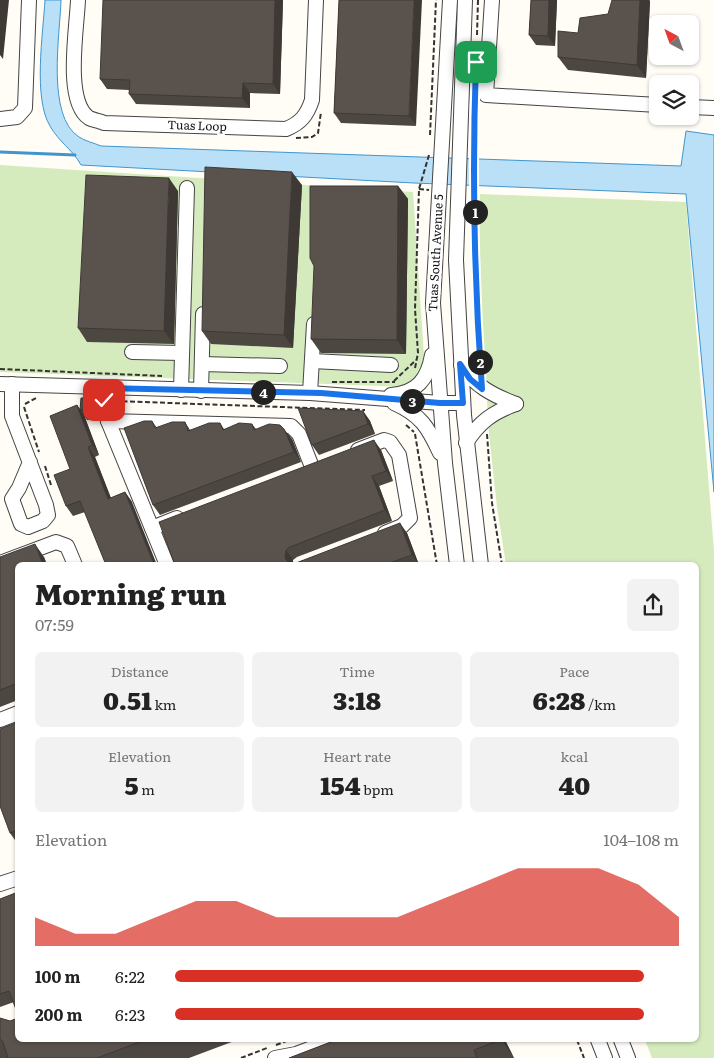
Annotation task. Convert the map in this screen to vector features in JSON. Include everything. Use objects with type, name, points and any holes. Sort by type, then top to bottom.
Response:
[{"type":"street","points":[[0,119],[17,117],[25,108],[29,0]]},
{"type":"street","name":"Tuas Loop","points":[[78,0],[74,90],[79,105],[89,118],[104,123],[286,129],[298,124],[307,114],[312,100],[316,0]]},
{"type":"street","name":"Tuas South Avenue 5","points":[[450,0],[433,303],[445,463],[457,562]]},
{"type":"street","name":"Tuas South Avenue 5","points":[[465,0],[456,260],[460,364],[466,444],[481,562]]},
{"type":"street","points":[[492,0],[486,95],[649,104]]},
{"type":"street","points":[[699,107],[714,108]]},
{"type":"street","points":[[181,390],[187,188]]},
{"type":"street","points":[[201,390],[204,298]]},
{"type":"street","points":[[310,393],[314,306]]},
{"type":"street","points":[[368,397],[407,392],[418,386],[428,374],[435,342]]},
{"type":"street","points":[[132,352],[182,353]]},
{"type":"street","points":[[312,361],[391,364]]},
{"type":"street","points":[[202,364],[280,366]]},
{"type":"street","points":[[460,364],[478,386],[497,397],[516,404],[486,418],[474,430],[466,444]]},
{"type":"street","points":[[30,462],[12,416],[6,384],[310,393],[440,403],[463,403]]},
{"type":"street","points":[[104,388],[104,408],[108,422],[166,562]]},
{"type":"street","points":[[384,398],[409,410],[424,423],[445,463]]},
{"type":"street","points":[[108,422],[291,426],[299,434],[317,465],[294,474]]},
{"type":"street","points":[[348,454],[384,440],[390,442],[399,455],[410,518],[402,526],[374,537]]},
{"type":"street","points":[[152,528],[187,514]]},
{"type":"street","points":[[0,563],[56,542],[67,546],[74,562]]},
{"type":"street","points":[[0,720],[15,714]]},
{"type":"street","points":[[0,884],[15,879]]},
{"type":"street","points":[[275,1058],[294,1056],[328,1042]]},
{"type":"street","points":[[599,1042],[605,1058]]},
{"type":"street","points":[[622,1042],[628,1058]]},
{"type":"path","points":[[430,142],[436,0]]},
{"type":"path","points":[[477,38],[478,0]]},
{"type":"path","points":[[473,134],[475,96]]},
{"type":"path","points":[[294,138],[312,137],[318,133],[321,108]]},
{"type":"path","points":[[414,375],[416,360],[419,189],[430,151]]},
{"type":"path","points":[[472,151],[475,192],[475,297],[481,370]]},
{"type":"path","points":[[394,382],[416,360]]},
{"type":"path","points":[[486,418],[492,503],[502,562]]},
{"type":"path","points":[[241,1058],[284,1042]]},
{"type":"path","points":[[577,1042],[584,1058]]},
{"type":"green space","points":[[0,165],[413,192],[425,371],[407,387],[0,372]]},
{"type":"green space","points":[[480,194],[686,202],[714,551],[714,1058],[652,1058],[646,1042],[699,1042],[699,562],[506,562],[489,434],[483,331],[477,288]]},
{"type":"water","points":[[45,0],[61,0],[57,74],[62,112],[69,127],[79,137],[101,146],[681,166],[686,131],[714,135],[714,492],[686,194],[414,183],[81,165],[53,131],[45,114],[40,83],[40,65]]},
{"type":"building","points":[[103,0],[275,0],[273,84],[243,83],[242,98],[129,94],[130,80],[100,79]]},
{"type":"building","points":[[339,0],[414,0],[409,116],[334,113]]},
{"type":"building","points":[[531,0],[549,0],[548,36],[529,35]]},
{"type":"building","points":[[612,0],[640,0],[637,65],[558,57],[558,31],[578,33],[580,18],[608,14]]},
{"type":"building","points":[[205,167],[292,172],[284,335],[202,331]]},
{"type":"building","points":[[86,175],[169,178],[164,331],[78,328]]},
{"type":"building","points":[[310,186],[398,186],[397,340],[311,339],[314,266],[310,258]]},
{"type":"building","points":[[81,398],[88,398],[89,410],[80,410]]},
{"type":"building","points":[[77,405],[92,445],[88,447],[108,499],[125,492],[153,562],[105,562],[80,501],[66,506],[54,475],[70,469],[50,416]]},
{"type":"building","points":[[298,408],[363,411],[368,424],[312,445]]},
{"type":"building","points":[[144,421],[152,421],[155,428],[172,422],[185,422],[188,431],[209,423],[220,423],[223,430],[239,423],[252,424],[254,430],[269,424],[280,425],[284,429],[294,452],[153,505],[124,428]]},
{"type":"building","points":[[374,440],[386,471],[372,476],[385,510],[290,547],[286,550],[285,558],[288,562],[174,562],[159,522]]},
{"type":"building","points":[[400,523],[412,555],[392,562],[299,562]]},
{"type":"building","points":[[35,544],[42,562],[15,562],[15,684],[0,690],[0,557]]},
{"type":"building","points":[[15,723],[15,831],[10,833],[0,806],[0,729]]},
{"type":"building","points":[[15,893],[15,1007],[9,991],[0,994],[0,899]]},
{"type":"building","points":[[0,1018],[10,1021],[15,1019],[15,1042],[140,1042],[97,1058],[8,1058],[3,1042],[0,1039]]},
{"type":"building","points":[[331,1042],[495,1042],[474,1050],[477,1058],[289,1058]]},
{"type":"waterway","points":[[0,152],[75,155]]},
{"type":"route","points":[[104,400],[104,388],[321,393],[440,403],[463,403],[460,364],[470,379],[482,389],[475,297],[475,192],[472,151],[476,62]]}]
